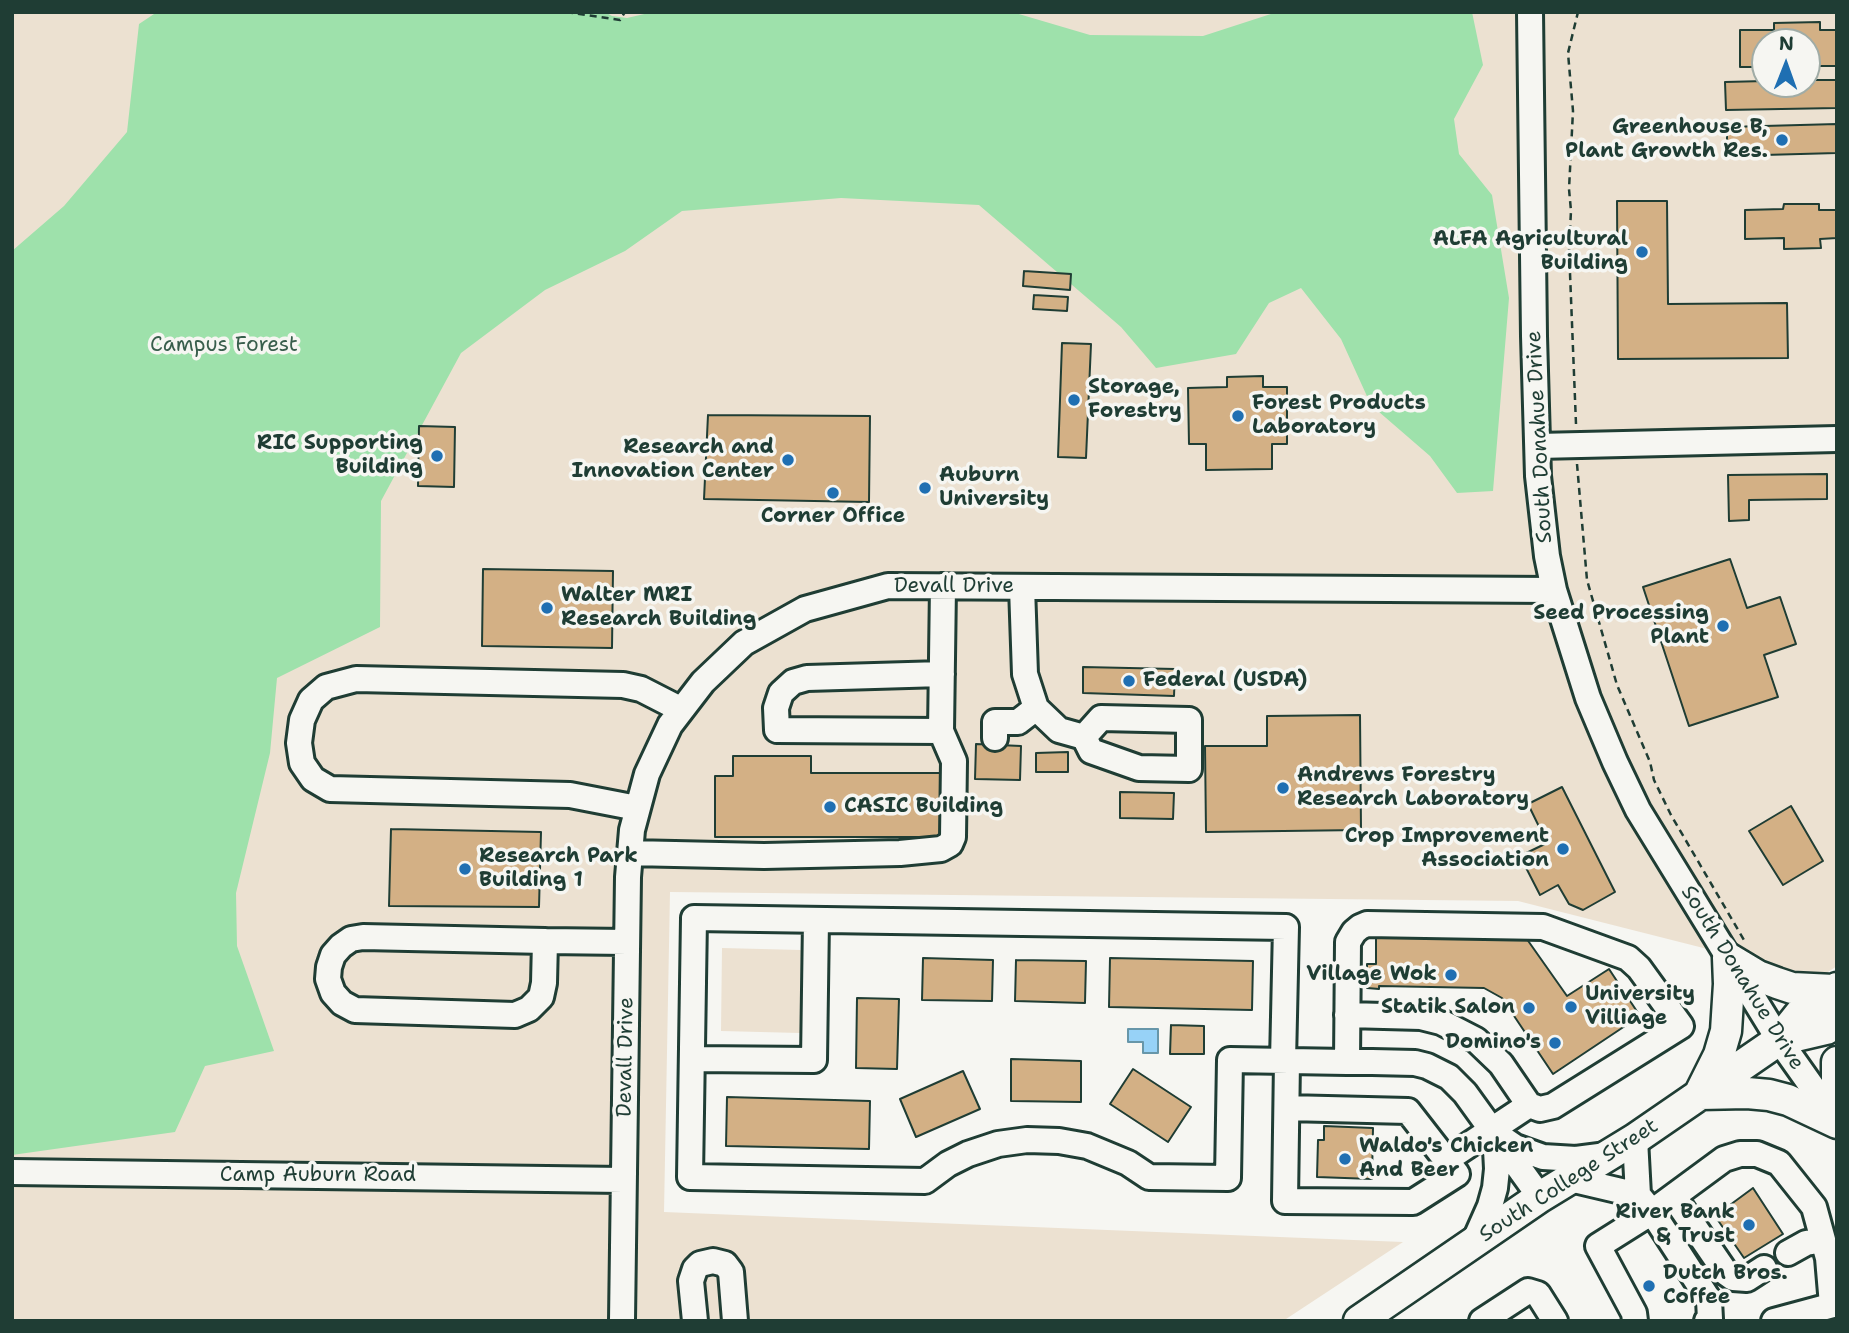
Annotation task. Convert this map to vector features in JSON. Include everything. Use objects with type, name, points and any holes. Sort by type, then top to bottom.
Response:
[{"type":"main road","points":[[1736,950],[1758,976],[1792,988],[1835,989]]},
{"type":"main road","points":[[1736,950],[1729,985],[1726,1031],[1719,1055],[1700,1094],[1769,1095],[1788,1100],[1837,1123]]},
{"type":"main road","name":"South College Street","points":[[1359,1321],[1540,1197],[1636,1139],[1779,1040],[1802,1010],[1835,989]]},
{"type":"main road","name":"South College Street","points":[[1779,1040],[1826,1029],[1837,1022]]},
{"type":"main road","points":[[1837,1062],[1837,1110]]},
{"type":"street","name":"South Donahue Drive","points":[[1530,12],[1533,297],[1538,446],[1542,521],[1554,590],[1588,698],[1620,773],[1659,845],[1736,950],[1779,1040],[1837,1123]]},
{"type":"street","points":[[1538,446],[1837,439]]},
{"type":"street","name":"Devall Drive","points":[[622,1321],[630,853],[637,807],[658,747],[680,709],[703,681],[744,643],[805,609],[888,586],[1554,590]]},
{"type":"street","points":[[630,853],[764,856],[900,853],[941,849],[950,844],[953,837],[954,761],[941,731],[943,586]]},
{"type":"street","points":[[1023,587],[1025,674],[1036,708],[1059,730],[1084,737]]},
{"type":"street","points":[[941,731],[777,730],[776,708],[781,693],[793,682],[807,678],[942,674]]},
{"type":"street","points":[[637,807],[570,795],[330,789],[313,779],[302,763],[299,743],[302,720],[311,700],[326,687],[356,679],[623,685],[640,689],[680,709]]},
{"type":"street","points":[[995,738],[995,722],[1018,722],[1036,708]]},
{"type":"street","points":[[1287,1108],[1408,1111],[1457,1174],[1413,1202],[1284,1201],[1287,1108],[1285,1061],[1286,927],[694,918],[690,1177],[925,1181],[948,1164],[968,1154],[998,1144],[1027,1140],[1059,1141],[1087,1146],[1128,1163],[1149,1177],[1228,1178],[1230,1060],[1285,1061],[1415,1063],[1440,1072],[1465,1093],[1540,1197]]},
{"type":"street","points":[[692,1059],[814,1060],[816,920]]},
{"type":"street","points":[[1347,1016],[1421,1017],[1441,1021],[1462,1031],[1489,1050],[1529,1105],[1540,1109],[1553,1106],[1681,1026],[1639,968],[1628,958],[1544,927],[1367,924],[1354,932],[1348,942],[1347,1016],[1347,1062]]},
{"type":"street","points":[[545,941],[541,997],[529,1009],[515,1014],[355,1010],[342,1003],[333,993],[328,979],[328,967],[333,955],[351,939],[363,937],[628,942]]},
{"type":"street","points":[[1446,1160],[1529,1105]]},
{"type":"street","points":[[1490,1130],[1515,1147],[1543,1157],[1608,1155]]},
{"type":"street","points":[[1474,1242],[1495,1188],[1496,1149],[1490,1130]]},
{"type":"street","points":[[1636,1139],[1645,1203],[1709,1300],[1710,1319],[1707,1321]]},
{"type":"street","points":[[1570,1179],[1645,1203],[1674,1197],[1724,1159],[1740,1154],[1757,1154],[1779,1163],[1814,1207],[1828,1258],[1834,1304],[1774,1321]]},
{"type":"street","name":"Camp Auburn Road","points":[[12,1172],[623,1180]]},
{"type":"street","points":[[1674,1197],[1726,1272],[1733,1278],[1747,1279],[1764,1268]]},
{"type":"street","points":[[1635,1321],[1634,1313],[1598,1246],[1645,1203]]},
{"type":"street","points":[[1788,1253],[1806,1243],[1823,1240]]},
{"type":"street","points":[[695,1321],[691,1281],[700,1264],[713,1261],[724,1264],[730,1272],[735,1321]]},
{"type":"street","points":[[1482,1321],[1528,1291],[1538,1294],[1555,1321]]},
{"type":"street","points":[[1694,1321],[1703,1308],[1703,1292]]},
{"type":"path","points":[[566,12],[620,20],[625,12]]},
{"type":"path","points":[[1576,428],[1569,248],[1573,111],[1568,53],[1578,12]]},
{"type":"path","points":[[1577,454],[1587,580],[1617,685],[1650,762],[1654,780],[1736,950]]},
{"type":"shaded area","name":"Auburn University","points":[[12,12],[1837,12],[1837,966],[1825,974],[1802,973],[1518,901],[670,892],[664,1212],[1403,1242],[1283,1321],[12,1321]]},
{"type":"shaded area","points":[[722,948],[801,950],[800,1033],[721,1031]]},
{"type":"green space","name":"Campus Forest","points":[[157,12],[605,12],[627,18],[653,12],[1012,12],[1090,35],[1203,36],[1277,12],[1472,12],[1483,65],[1454,119],[1459,154],[1492,195],[1509,298],[1493,491],[1457,493],[1430,456],[1371,405],[1341,339],[1301,288],[1269,303],[1236,354],[1156,368],[1121,327],[979,205],[841,198],[682,211],[625,251],[545,290],[461,353],[381,501],[380,627],[277,678],[270,753],[236,893],[237,946],[274,1051],[205,1066],[175,1132],[12,1155],[12,251],[64,206],[127,132],[139,24]]},
{"type":"water","points":[[1128,1029],[1158,1029],[1158,1053],[1143,1053],[1143,1042],[1128,1042]]},
{"type":"building","points":[[1820,22],[1820,28],[1774,28],[1774,23]]},
{"type":"building","points":[[1740,30],[1751,30],[1751,67],[1740,67]]},
{"type":"building","points":[[1821,30],[1837,30],[1837,66],[1821,66]]},
{"type":"building","points":[[1821,80],[1837,80],[1837,108],[1726,110],[1725,82],[1751,81],[1751,98],[1821,98]]},
{"type":"building","name":"Greenhouse B, Plant Growth Res.","points":[[1837,124],[1837,153],[1727,156],[1727,127]]},
{"type":"building","name":"ALFA Agricultural Building","points":[[1617,201],[1667,201],[1668,304],[1787,303],[1788,358],[1618,359]]},
{"type":"building","points":[[1784,204],[1819,204],[1819,210],[1837,210],[1837,238],[1820,239],[1821,248],[1784,249],[1784,238],[1745,239],[1745,210],[1783,209]]},
{"type":"building","points":[[1024,271],[1071,274],[1070,290],[1023,286]]},
{"type":"building","points":[[1034,295],[1068,297],[1067,311],[1033,309]]},
{"type":"building","name":"Storage, Forestry","points":[[1062,343],[1091,344],[1086,458],[1058,457]]},
{"type":"building","name":"Forest Products Laboratory","points":[[1263,376],[1263,387],[1287,387],[1287,444],[1272,444],[1272,469],[1206,470],[1206,444],[1189,444],[1188,388],[1227,387],[1227,377]]},
{"type":"building","name":"Research and Innovation Center","points":[[708,415],[870,416],[869,502],[704,499]]},
{"type":"building","name":"RIC Supporting Building","points":[[419,426],[455,427],[454,487],[418,486]]},
{"type":"building","points":[[1827,474],[1827,499],[1749,500],[1749,520],[1729,521],[1728,475]]},
{"type":"building","name":"Seed Processing Plant","points":[[1730,559],[1747,608],[1780,597],[1796,644],[1764,655],[1778,697],[1689,726],[1643,587]]},
{"type":"building","name":"Walter MRI Research Building","points":[[483,569],[613,571],[612,648],[482,646]]},
{"type":"building","name":"Federal (USDA)","points":[[1083,667],[1175,669],[1174,696],[1083,693]]},
{"type":"building","name":"Andrews Forestry Research Laboratory","points":[[1360,715],[1361,830],[1206,832],[1205,746],[1267,746],[1267,716]]},
{"type":"building","points":[[976,744],[1021,746],[1020,780],[975,779]]},
{"type":"building","points":[[1068,752],[1068,772],[1036,772],[1036,753]]},
{"type":"building","name":"CASIC Building","points":[[733,756],[811,756],[811,773],[944,773],[944,837],[715,837],[715,776],[733,776]]},
{"type":"building","name":"Crop Improvement Association","points":[[1562,787],[1615,892],[1583,910],[1569,904],[1558,885],[1540,895],[1520,856],[1547,843],[1528,804]]},
{"type":"building","points":[[1120,792],[1174,793],[1173,819],[1120,818]]},
{"type":"building","points":[[1791,806],[1823,861],[1783,885],[1749,831]]},
{"type":"building","name":"Research Park Building 1","points":[[391,829],[541,832],[539,907],[389,906]]},
{"type":"building","name":"University Villiage","points":[[1376,933],[1524,935],[1567,996],[1609,969],[1640,1016],[1553,1074],[1502,998],[1484,988],[1367,988],[1367,964],[1376,964]]},
{"type":"building","points":[[923,958],[993,960],[992,1001],[922,1000]]},
{"type":"building","points":[[1110,958],[1253,961],[1252,1010],[1109,1007]]},
{"type":"building","points":[[1016,960],[1086,961],[1085,1003],[1015,1001]]},
{"type":"building","points":[[857,998],[899,999],[897,1069],[856,1068]]},
{"type":"building","points":[[1171,1025],[1204,1026],[1204,1054],[1170,1054]]},
{"type":"building","points":[[1011,1059],[1081,1061],[1081,1102],[1011,1101]]},
{"type":"building","points":[[1133,1069],[1191,1107],[1168,1142],[1110,1104]]},
{"type":"building","points":[[963,1071],[980,1109],[916,1137],[900,1099]]},
{"type":"building","points":[[727,1097],[870,1101],[869,1149],[726,1146]]},
{"type":"building","name":"Waldo's Chicken And Beer","points":[[1324,1126],[1373,1128],[1372,1179],[1317,1177],[1318,1140],[1324,1140]]},
{"type":"building","name":"River Bank & Trust","points":[[1753,1188],[1783,1234],[1744,1258],[1715,1216]]},
{"type":"place","name":"Greenhouse B, Plant Growth Res.","points":[[1782,140]]},
{"type":"place","name":"ALFA Agricultural Building","points":[[1642,252]]},
{"type":"place","name":"Storage, Forestry","points":[[1074,400]]},
{"type":"place","name":"Forest Products Laboratory","points":[[1238,416]]},
{"type":"place","name":"RIC Supporting Building","points":[[437,456]]},
{"type":"place","name":"Research and Innovation Center","points":[[788,460]]},
{"type":"place","name":"Auburn University","points":[[925,488]]},
{"type":"place","name":"Corner Office","points":[[833,493]]},
{"type":"place","name":"Walter MRI Research Building","points":[[547,608]]},
{"type":"place","name":"Seed Processing Plant","points":[[1723,626]]},
{"type":"place","name":"Federal (USDA)","points":[[1129,681]]},
{"type":"place","name":"Andrews Forestry Research Laboratory","points":[[1283,788]]},
{"type":"place","name":"CASIC Building","points":[[830,807]]},
{"type":"place","name":"Crop Improvement Association","points":[[1563,849]]},
{"type":"place","name":"Research Park Building 1","points":[[465,869]]},
{"type":"place","name":"Village Wok","points":[[1451,975]]},
{"type":"place","name":"University Villiage","points":[[1571,1007]]},
{"type":"place","name":"Statik Salon","points":[[1529,1008]]},
{"type":"place","name":"Domino's","points":[[1555,1043]]},
{"type":"place","name":"Waldo's Chicken And Beer","points":[[1345,1159]]},
{"type":"place","name":"River Bank & Trust","points":[[1749,1225]]},
{"type":"place","name":"Dutch Bros. Coffee","points":[[1649,1286]]}]
